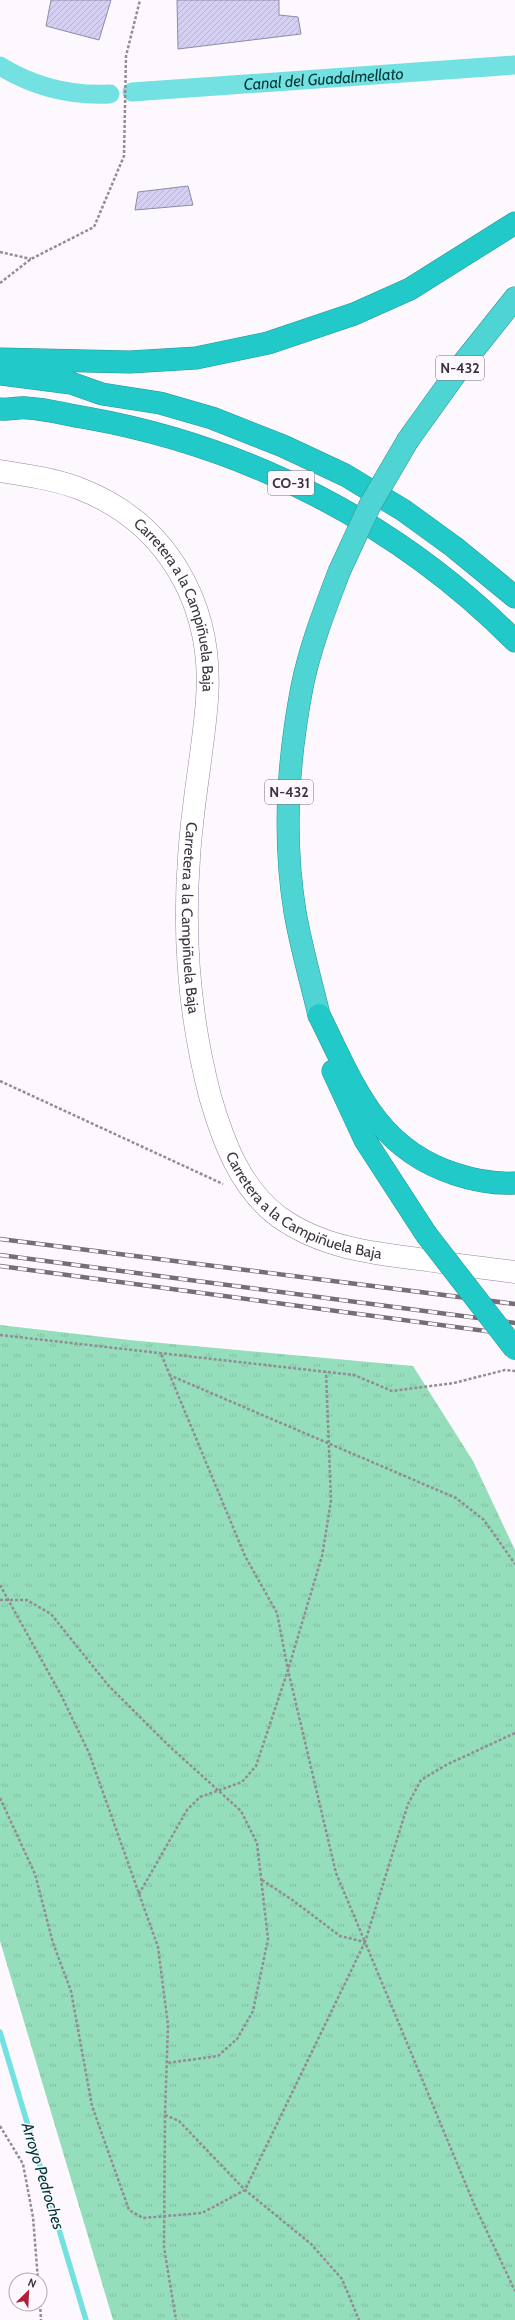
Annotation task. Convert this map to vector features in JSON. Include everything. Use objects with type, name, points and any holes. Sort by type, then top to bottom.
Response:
[{"type":"highway","points":[[0,359],[130,362],[196,358],[268,343],[354,314],[410,289],[515,223]]},
{"type":"highway","name":"N-432","points":[[319,1016],[295,912],[290,864],[288,805],[293,749],[302,686],[317,632],[339,572],[370,505],[408,440],[464,362],[515,298]]},
{"type":"highway","name":"CO-31","points":[[0,374],[71,383],[102,394],[160,403],[212,418],[283,446],[345,475],[403,510],[429,528],[515,597]]},
{"type":"highway","points":[[0,384],[69,393],[102,394]]},
{"type":"highway","points":[[0,400],[26,408]]},
{"type":"highway","points":[[0,409],[26,408]]},
{"type":"highway","name":"CO-31","points":[[26,408],[112,423],[191,442],[242,461],[310,491],[376,529],[426,563],[490,616],[515,641]]},
{"type":"highway","points":[[319,1016],[370,1112],[385,1132],[404,1149],[436,1168],[468,1178],[515,1183]]},
{"type":"highway","points":[[319,1016],[331,1066],[365,1140],[426,1234],[515,1348]]},
{"type":"street","name":"Carretera a la Campiñuela Baja","points":[[0,471],[77,488],[110,503],[137,522],[160,545],[180,573],[196,603],[204,635],[207,662],[207,699],[188,860],[186,914],[189,969],[207,1082],[218,1122],[235,1165],[249,1187],[279,1217],[307,1234],[332,1244],[373,1253],[515,1272]]},
{"type":"path","points":[[0,284],[31,259],[94,226],[124,156],[126,56],[140,0]]},
{"type":"path","points":[[0,252],[31,259]]},
{"type":"path","points":[[0,1081],[226,1185]]},
{"type":"path","points":[[0,1335],[354,1375],[392,1391],[454,1383],[505,1370],[515,1371]]},
{"type":"path","points":[[161,1354],[245,1556],[277,1613],[288,1670],[336,1873],[474,2204],[515,2291]]},
{"type":"path","points":[[139,1894],[187,1810],[200,1797],[242,1782],[256,1766],[288,1670],[322,1556],[331,1501],[330,1443],[326,1372]]},
{"type":"path","points":[[169,1375],[456,1498],[484,1520],[515,1564]]},
{"type":"path","points":[[0,1585],[10,1600],[61,1695],[89,1753],[158,1947],[168,2025],[165,2116],[164,2246],[176,2320]]},
{"type":"path","points":[[0,1600],[27,1600],[51,1614],[108,1685],[168,1745],[241,1811],[257,1843],[268,1939],[253,2011],[237,2039],[218,2056],[167,2063]]},
{"type":"path","points":[[0,1798],[35,1874],[53,1943],[71,1991],[92,2106],[129,2210],[143,2218],[202,2213],[245,2190],[365,1942],[408,1804],[421,1780],[446,1765],[515,1733]]},
{"type":"path","points":[[262,1880],[291,1899],[340,1936],[365,1942]]},
{"type":"path","points":[[165,2116],[179,2121],[245,2190],[311,2244],[342,2279],[359,2320]]},
{"type":"path","points":[[0,2126],[23,2164],[33,2217],[37,2272]]},
{"type":"green space","points":[[0,1325],[129,1340],[413,1366],[473,1461],[515,1550],[515,2320],[113,2320],[0,1941]]},
{"type":"building","points":[[51,0],[111,0],[99,40],[46,26]]},
{"type":"building","points":[[177,0],[279,0],[279,15],[298,17],[301,34],[178,49]]},
{"type":"building","points":[[188,186],[193,205],[135,210],[138,192]]},
{"type":"waterway","name":"Canal del Guadalmellato","points":[[132,92],[515,65]]},
{"type":"waterway","name":"Canal del Guadalmellato","points":[[0,66],[26,80],[53,89],[67,92],[110,94]]},
{"type":"waterway","name":"Arroyo Pedroches","points":[[0,2032],[86,2320]]},
{"type":"railway","points":[[0,1239],[515,1304]]},
{"type":"railway","points":[[0,1255],[515,1323]]},
{"type":"railway","points":[[0,1266],[515,1335]]}]
